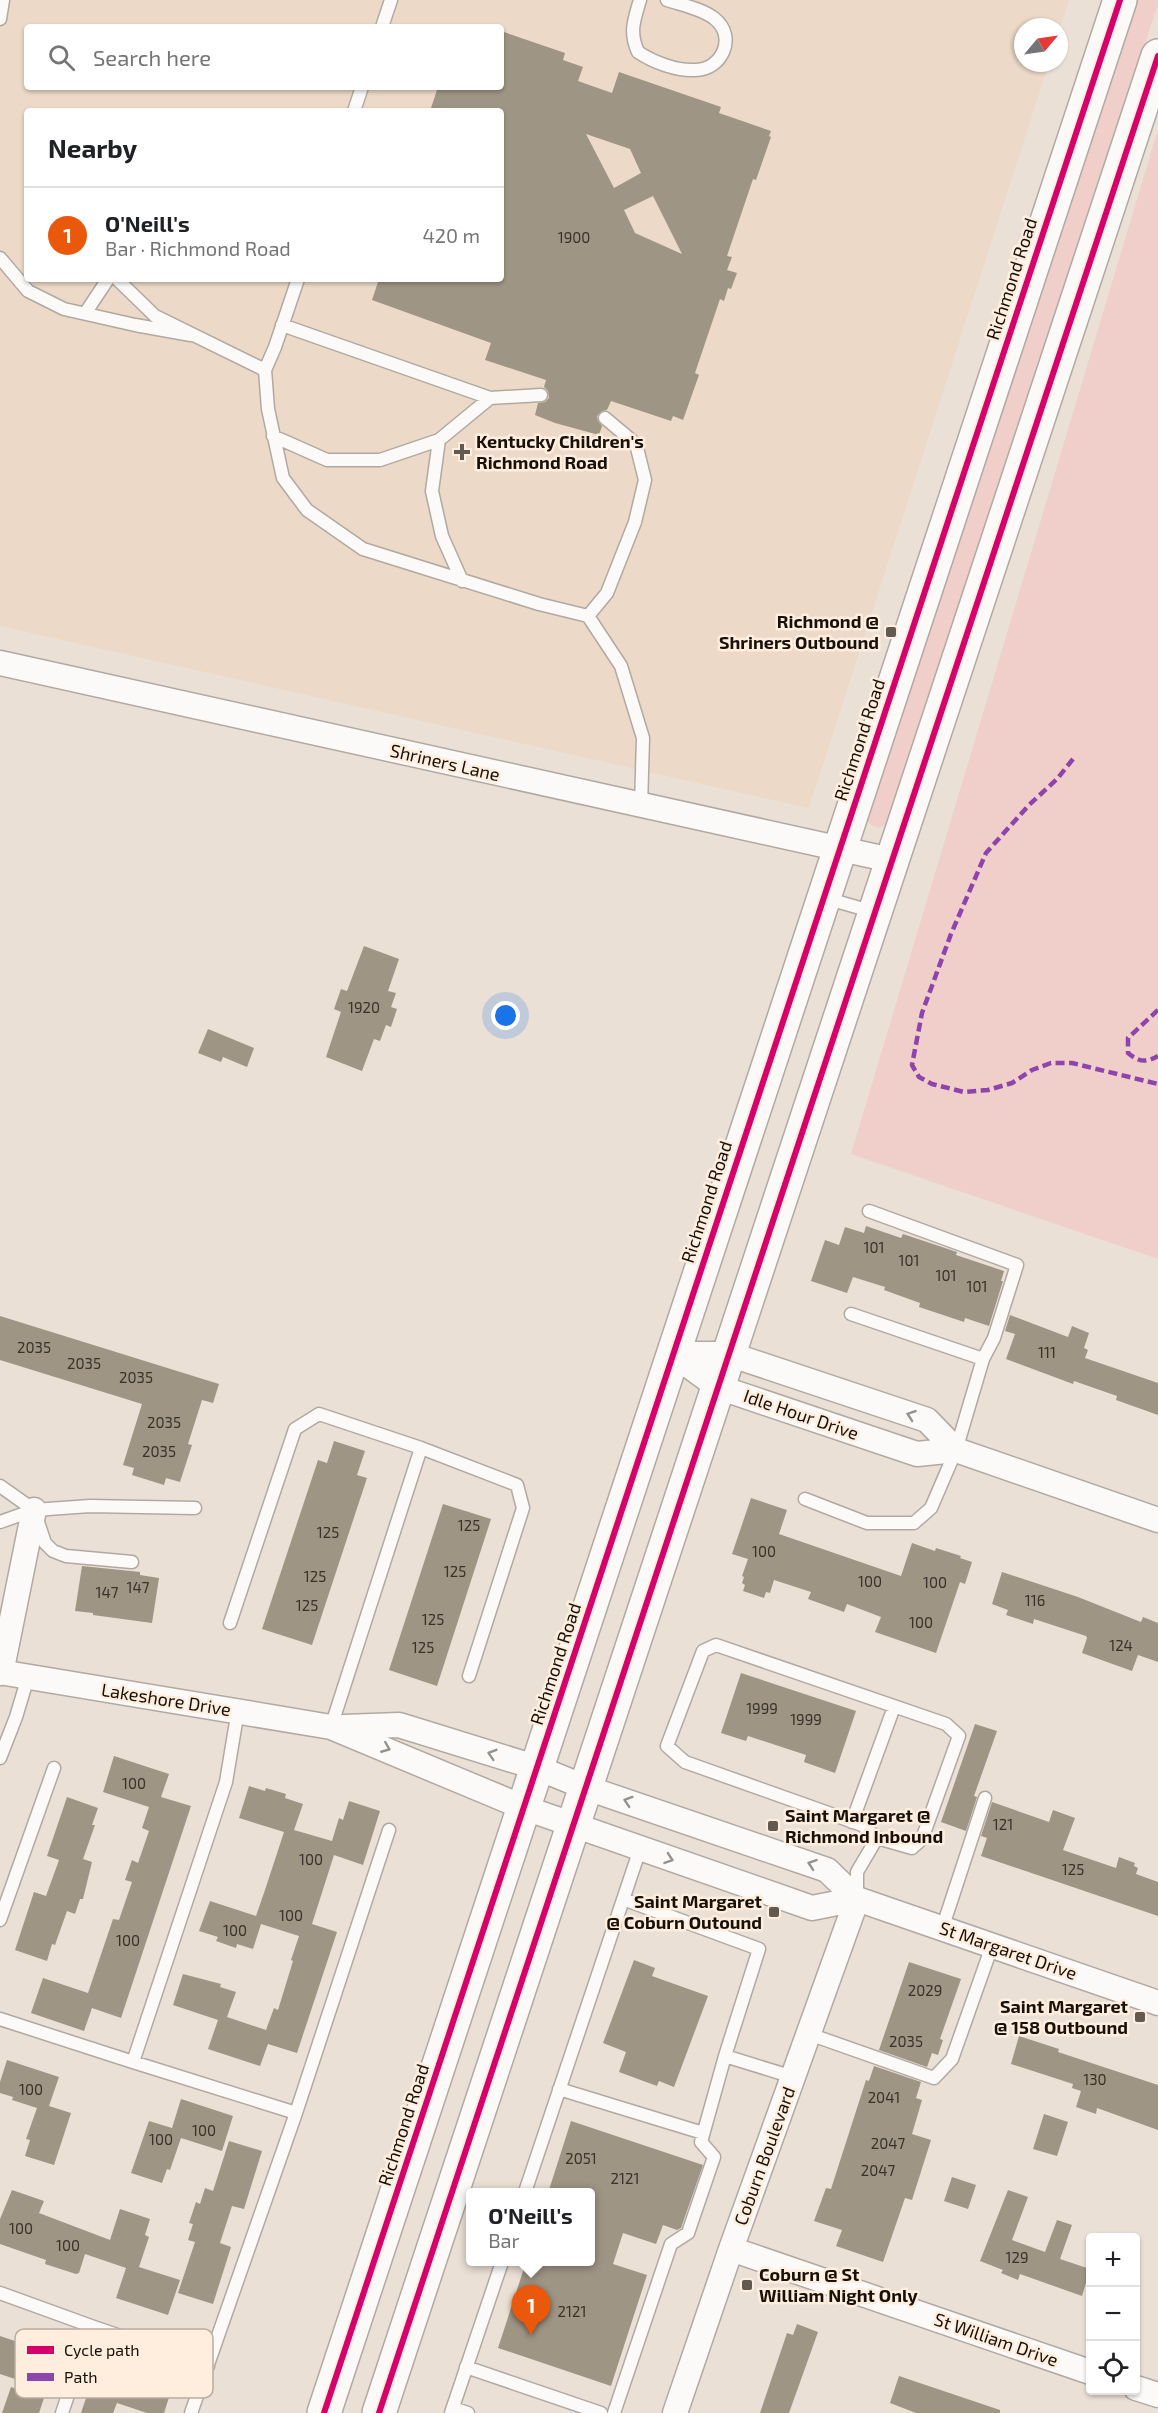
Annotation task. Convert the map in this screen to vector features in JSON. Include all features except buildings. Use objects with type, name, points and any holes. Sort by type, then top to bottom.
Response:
[{"type":"main road","name":"Richmond Road","points":[[324,2413],[1120,0]]},
{"type":"main road","points":[[379,2413],[1158,56]]},
{"type":"street","name":"Shriners Lane","points":[[0,663],[891,860]]},
{"type":"street","name":"Idle Hour Drive","points":[[673,1354],[729,1353],[927,1420],[956,1450]]},
{"type":"street","name":"Idle Hour Drive","points":[[673,1354],[718,1387],[917,1454],[956,1450],[1158,1520]]},
{"type":"street","points":[[0,1673],[34,1510]]},
{"type":"street","name":"Lakeshore Drive","points":[[0,1673],[145,1698],[238,1710],[331,1727],[399,1725],[538,1768],[587,1788]]},
{"type":"street","name":"Lakeshore Drive","points":[[331,1727],[574,1827]]},
{"type":"street","name":"St Margaret Drive","points":[[587,1788],[827,1870],[857,1899],[1158,2003]]},
{"type":"street","points":[[574,1827],[812,1908],[857,1899]]},
{"type":"street","name":"Coburn Boulevard","points":[[675,2413],[731,2249],[857,1899]]},
{"type":"street","name":"St William Drive","points":[[731,2249],[1086,2371]]},
{"type":"street","points":[[1140,2389],[1158,2395]]},
{"type":"lane","points":[[0,19],[3,0]]},
{"type":"lane","points":[[383,24],[391,0]]},
{"type":"lane","points":[[640,0],[633,24],[632,39],[638,52],[672,67],[696,70],[711,66],[720,59],[726,47],[726,36],[720,24],[712,17],[668,0]]},
{"type":"lane","points":[[355,108],[361,90]]},
{"type":"lane","points":[[0,258],[28,291],[64,309],[86,312],[135,325],[191,334]]},
{"type":"lane","points":[[86,312],[106,282]]},
{"type":"lane","points":[[120,282],[154,316],[265,370]]},
{"type":"lane","points":[[296,282],[265,370],[273,436],[283,478],[307,510],[363,549],[538,604],[588,616],[621,666],[643,738],[641,806]]},
{"type":"lane","points":[[282,326],[490,398],[541,395]]},
{"type":"lane","points":[[273,436],[327,460],[380,460],[439,440],[490,398]]},
{"type":"lane","points":[[588,616],[607,593],[635,522],[645,480],[636,444],[604,418]]},
{"type":"lane","points":[[439,440],[432,491],[442,536],[462,580]]},
{"type":"lane","points":[[824,897],[874,912]]},
{"type":"lane","points":[[805,1499],[867,1523],[914,1523],[931,1508],[956,1450],[983,1359],[994,1338],[1017,1265],[869,1210]]},
{"type":"lane","points":[[851,1314],[983,1359]]},
{"type":"lane","points":[[230,1623],[295,1429],[319,1414],[421,1448],[517,1485],[523,1508],[469,1676]]},
{"type":"lane","points":[[331,1727],[421,1448]]},
{"type":"lane","points":[[0,1486],[34,1510],[45,1543],[53,1551],[66,1556],[132,1562]]},
{"type":"lane","points":[[0,1522],[34,1510],[90,1506],[195,1508]]},
{"type":"lane","points":[[716,1645],[894,1707],[946,1724],[959,1736],[922,1839],[912,1848],[877,1838],[862,1825],[685,1762],[667,1746],[703,1651],[716,1645]]},
{"type":"lane","points":[[0,1758],[28,1677]]},
{"type":"lane","points":[[852,1822],[894,1707]]},
{"type":"lane","points":[[133,2062],[226,1782],[238,1710]]},
{"type":"lane","points":[[0,1920],[54,1768]]},
{"type":"lane","points":[[942,1929],[985,1798]]},
{"type":"lane","points":[[213,2352],[296,2112],[389,1830]]},
{"type":"lane","points":[[857,1899],[857,1872],[877,1838]]},
{"type":"lane","points":[[527,2188],[640,1849]]},
{"type":"lane","points":[[614,2413],[671,2244],[688,2233],[714,2157],[701,2142],[759,1949],[623,1899]]},
{"type":"lane","points":[[809,2034],[934,2078],[952,2059],[992,1946]]},
{"type":"lane","points":[[0,2019],[296,2112]]},
{"type":"lane","points":[[725,2056],[793,2077]]},
{"type":"lane","points":[[559,2089],[703,2133]]},
{"type":"lane","points":[[468,2413],[452,2410],[501,2266]]},
{"type":"lane","points":[[0,2293],[100,2329]]},
{"type":"lane","points":[[466,2367],[601,2413]]},
{"type":"lane","points":[[62,2413],[67,2398]]},
{"type":"lane","points":[[191,2413],[196,2398]]},
{"type":"shaded area","name":"Kentucky Children's Richmond Road","points":[[0,0],[1069,0],[1063,18],[1014,18],[1014,72],[1046,72],[809,808],[0,626]]},
{"type":"shaded area","points":[[1132,0],[1158,0],[1158,4],[890,818],[879,828],[871,825],[865,818]]},
{"type":"shaded area","points":[[1158,129],[1158,1259],[851,1154]]},
{"type":"marked path","points":[[1073,759],[1057,779],[1029,805],[986,853],[951,934],[922,1013],[912,1065],[919,1077],[932,1084],[964,1092],[988,1090],[1012,1083],[1032,1070],[1051,1063],[1072,1063],[1158,1084]]},
{"type":"marked path","points":[[1158,1010],[1128,1038],[1128,1053],[1136,1058],[1150,1060],[1158,1056]]},
{"type":"cycle path","points":[[324,2413],[1120,0]]},
{"type":"cycle path","points":[[379,2413],[1158,56]]},
{"type":"place","name":"Kentucky Children's Richmond Road","points":[[462,452]]},
{"type":"place","name":"Richmond @ Shriners Outbound","points":[[891,632]]},
{"type":"place","name":"Saint Margaret @ Richmond Inbound","points":[[773,1826]]},
{"type":"place","name":"Saint Margaret @ Coburn Outound","points":[[774,1912]]},
{"type":"place","name":"Saint Margaret @ 158 Outbound","points":[[1140,2017]]},
{"type":"place","name":"Coburn @ St William Night Only","points":[[747,2285]]},
{"type":"place","name":"O'Neill's","points":[[531,2335]]}]
